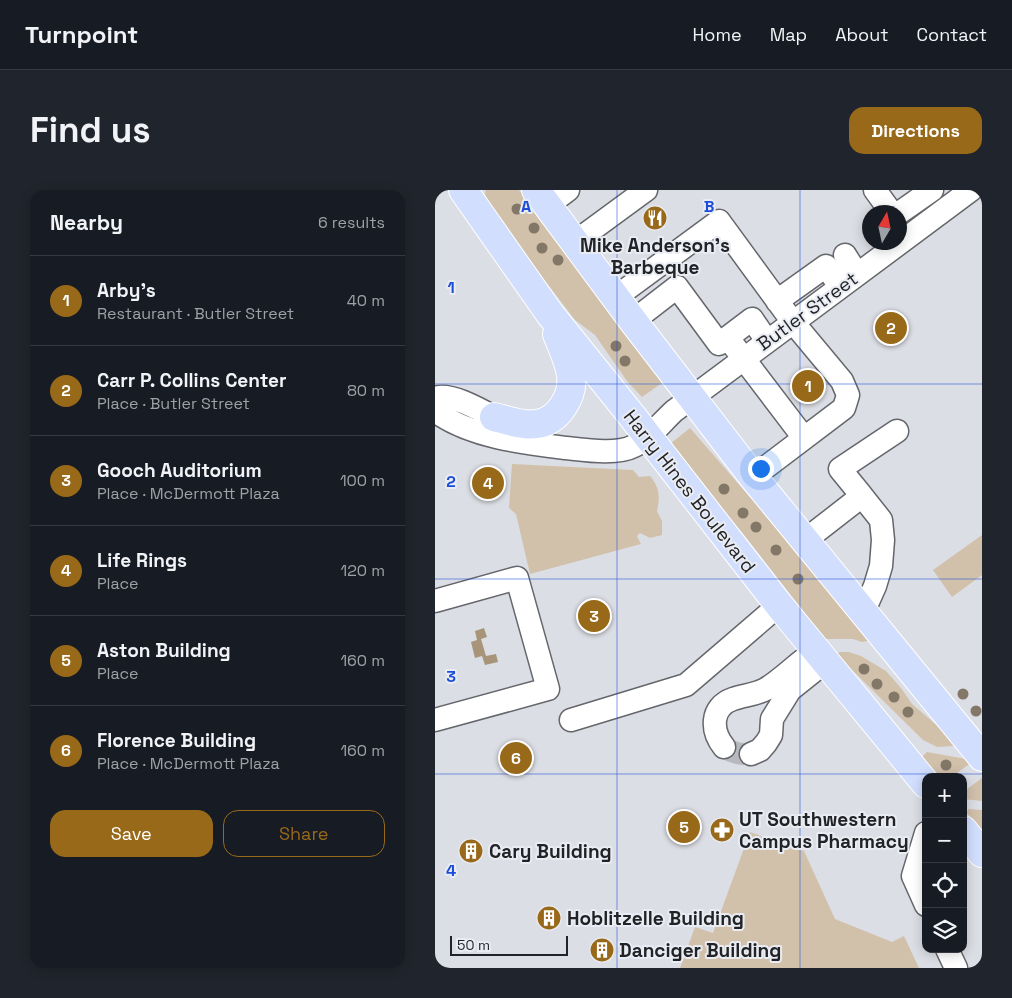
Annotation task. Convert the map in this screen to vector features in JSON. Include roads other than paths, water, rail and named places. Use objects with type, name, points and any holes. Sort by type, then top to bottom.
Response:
[{"type":"main road","name":"Harry Hines Boulevard","points":[[463,190],[550,314],[779,605],[922,779]]},
{"type":"main road","points":[[551,195],[575,242],[753,478],[863,613],[980,749]]},
{"type":"main road","points":[[493,417],[537,424],[550,419],[565,404],[571,387],[571,372],[550,314]]},
{"type":"main road","points":[[967,835],[982,853]]},
{"type":"street","points":[[575,242],[646,190]]},
{"type":"street","points":[[875,190],[886,205]]},
{"type":"street","points":[[907,207],[932,190]]},
{"type":"street","name":"Butler Street","points":[[907,228],[958,194]]},
{"type":"street","points":[[616,297],[719,220],[777,301],[842,381],[848,395],[844,408],[753,478]]},
{"type":"street","name":"Butler Street","points":[[435,411],[445,419],[498,437],[529,444],[579,450],[616,450],[633,447],[674,410],[848,280],[882,250]]},
{"type":"street","points":[[845,255],[848,280]]},
{"type":"street","points":[[777,301],[826,266],[848,280]]},
{"type":"street","points":[[633,321],[677,287],[719,344],[752,319],[767,341]]},
{"type":"street","points":[[727,337],[804,438]]},
{"type":"street","points":[[435,398],[441,396],[453,398],[555,447]]},
{"type":"street","points":[[863,613],[875,586],[881,566],[883,540],[881,520],[840,469],[897,431]]},
{"type":"street","points":[[804,540],[862,496]]},
{"type":"street","points":[[435,601],[517,578],[548,689],[435,720]]},
{"type":"street","points":[[571,720],[686,685],[779,605]]},
{"type":"street","points":[[724,747],[718,740],[715,731],[715,721],[723,705],[731,699],[756,694],[768,688],[803,659],[820,656]]},
{"type":"street","points":[[751,754],[760,750],[767,743],[771,735],[772,719],[790,690],[820,656]]},
{"type":"street","points":[[922,850],[913,876],[922,896]]},
{"type":"street","points":[[949,953],[957,968]]},
{"type":"tunnel","points":[[724,747],[737,753],[751,754]]},
{"type":"place","name":"Mike Anderson's Barbeque","points":[[655,218]]},
{"type":"place","name":"Carr P. Collins Center","points":[[891,328]]},
{"type":"place","name":"Arby's","points":[[808,386]]},
{"type":"place","name":"Life Rings","points":[[488,483]]},
{"type":"place","name":"Gooch Auditorium","points":[[594,616]]},
{"type":"place","name":"Florence Building","points":[[516,758]]},
{"type":"place","name":"Aston Building","points":[[684,827]]},
{"type":"place","name":"UT Southwestern Campus Pharmacy","points":[[722,830]]},
{"type":"place","name":"Cary Building","points":[[471,851]]},
{"type":"place","name":"Hoblitzelle Building","points":[[549,918]]},
{"type":"place","name":"Danciger Building","points":[[602,950]]}]
